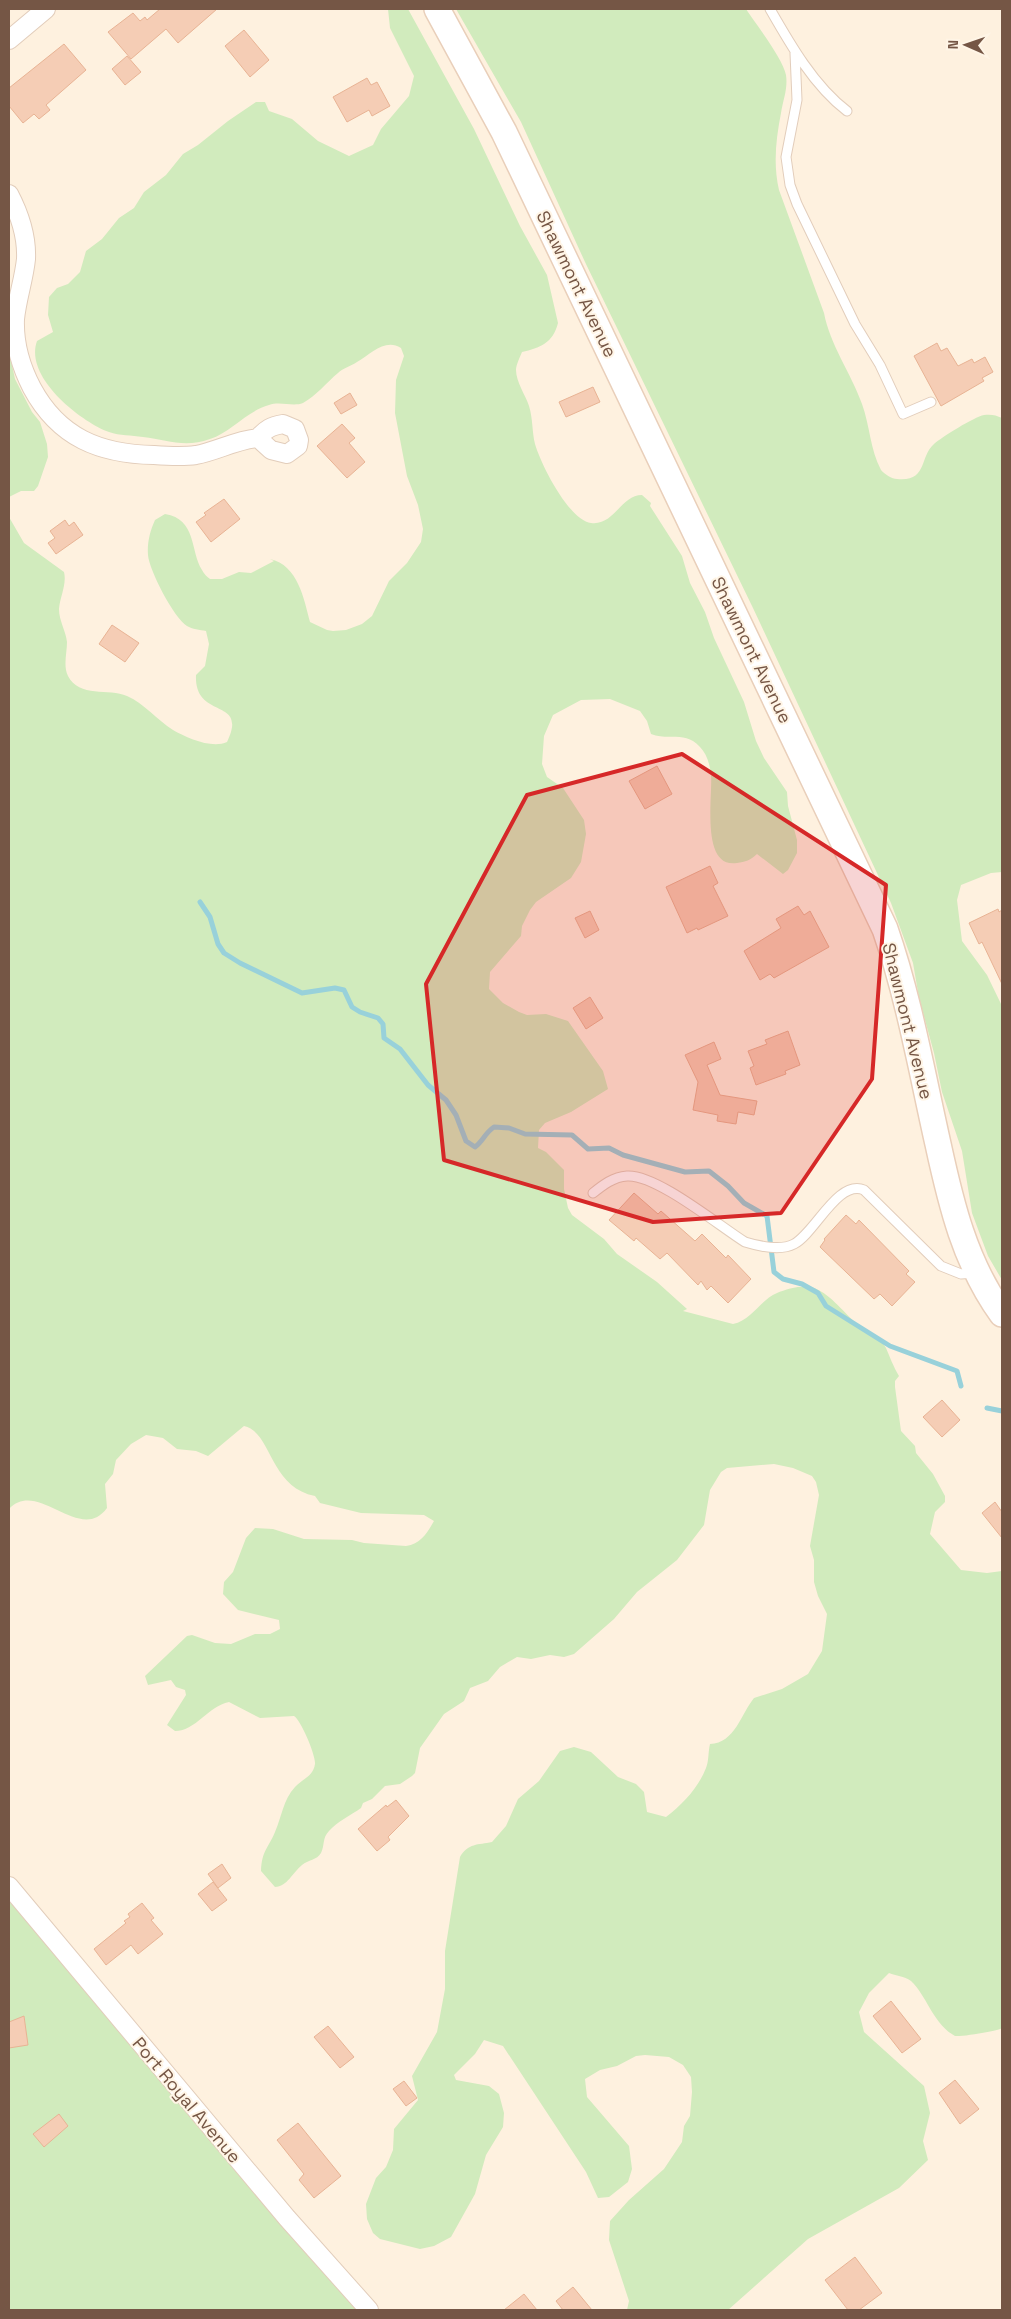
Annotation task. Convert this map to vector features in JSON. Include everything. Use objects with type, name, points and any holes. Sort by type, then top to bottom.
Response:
[{"type":"main road","name":"Shawmont Avenue","points":[[437,9],[504,132],[885,929],[900,977],[954,1213],[978,1273],[1002,1314]]},
{"type":"street","points":[[9,40],[46,9]]},
{"type":"street","points":[[9,194],[23,228],[25,251],[15,317],[18,350],[22,365],[37,397],[62,428],[98,448],[142,455],[197,454],[246,439],[258,438]]},
{"type":"street","name":"Port Royal Avenue","points":[[9,1886],[287,2218],[369,2310]]},
{"type":"lane","points":[[770,9],[795,53],[835,102],[847,112]]},
{"type":"lane","points":[[795,53],[797,100],[786,158],[790,185],[797,204],[855,324],[880,365],[903,414],[931,402]]},
{"type":"lane","points":[[593,1193],[608,1181],[620,1177],[629,1176],[648,1180],[745,1242],[757,1246],[787,1246],[801,1240],[846,1191],[858,1188],[864,1190],[941,1266],[962,1274],[978,1273]]},
{"type":"highlighted area","points":[[682,754],[886,885],[872,1079],[781,1213],[653,1222],[444,1160],[426,984],[527,795]]},
{"type":"green space","points":[[388,9],[408,9],[474,129],[520,226],[547,275],[558,323],[556,330],[545,343],[535,349],[522,352],[516,370],[519,384],[529,406],[535,444],[543,465],[565,502],[583,520],[591,523],[599,523],[606,520],[635,496],[642,495],[651,503],[650,506],[682,556],[690,583],[705,612],[714,638],[744,702],[756,741],[764,758],[787,792],[788,806],[797,840],[797,853],[788,870],[783,874],[757,854],[743,862],[725,862],[718,855],[713,843],[709,764],[702,750],[694,742],[682,737],[664,737],[651,734],[647,721],[640,711],[610,699],[581,700],[553,715],[544,736],[542,764],[547,777],[563,788],[584,820],[586,834],[581,862],[571,878],[536,902],[530,910],[522,926],[521,936],[490,972],[489,989],[503,1003],[519,1012],[527,1015],[546,1014],[568,1021],[603,1071],[608,1089],[571,1112],[545,1123],[539,1130],[538,1148],[546,1152],[564,1170],[564,1189],[568,1208],[572,1215],[604,1239],[617,1254],[657,1282],[687,1309],[683,1311],[733,1324],[746,1318],[777,1293],[794,1288],[811,1287],[824,1293],[856,1323],[880,1340],[886,1348],[899,1376],[895,1381],[895,1387],[901,1431],[915,1446],[916,1453],[933,1474],[945,1496],[945,1502],[935,1512],[930,1534],[961,1570],[987,1573],[1002,1571],[1002,2028],[994,2031],[955,2036],[941,2024],[922,1994],[911,1981],[889,1973],[869,1993],[859,2012],[864,2032],[924,2086],[930,2113],[923,2141],[928,2160],[899,2188],[808,2239],[728,2310],[627,2310],[629,2301],[609,2240],[610,2221],[629,2200],[664,2169],[682,2142],[684,2126],[690,2116],[691,2077],[683,2065],[669,2057],[636,2056],[617,2066],[600,2070],[585,2079],[587,2097],[629,2146],[632,2169],[628,2182],[609,2197],[598,2198],[586,2172],[503,2046],[484,2040],[475,2054],[454,2075],[456,2080],[489,2086],[499,2094],[504,2113],[503,2127],[486,2155],[475,2194],[451,2237],[434,2246],[420,2249],[380,2239],[373,2233],[367,2219],[366,2204],[376,2178],[386,2167],[393,2150],[394,2129],[418,2100],[412,2076],[437,2032],[445,1989],[445,1951],[460,1857],[463,1852],[478,1844],[492,1842],[506,1826],[518,1799],[539,1781],[560,1751],[574,1747],[591,1752],[618,1777],[636,1784],[644,1792],[647,1812],[666,1817],[695,1789],[707,1765],[710,1744],[726,1739],[754,1698],[782,1689],[808,1674],[822,1651],[827,1614],[818,1596],[814,1582],[814,1560],[810,1546],[819,1495],[816,1482],[812,1476],[793,1468],[774,1464],[727,1468],[721,1472],[710,1490],[704,1525],[677,1560],[637,1592],[614,1619],[574,1654],[564,1657],[550,1655],[531,1659],[517,1657],[500,1667],[488,1681],[470,1688],[464,1701],[444,1714],[420,1748],[415,1773],[400,1784],[385,1786],[372,1799],[363,1803],[361,1808],[329,1831],[325,1836],[321,1853],[315,1859],[302,1865],[283,1885],[275,1887],[261,1871],[264,1854],[275,1832],[288,1797],[295,1787],[310,1775],[315,1764],[311,1746],[297,1719],[294,1716],[260,1718],[229,1702],[215,1708],[189,1727],[175,1731],[167,1725],[186,1695],[185,1690],[176,1687],[171,1680],[148,1685],[145,1676],[187,1636],[192,1635],[215,1643],[231,1644],[255,1634],[270,1634],[280,1629],[279,1620],[238,1610],[223,1594],[224,1582],[233,1572],[246,1538],[255,1528],[273,1529],[304,1539],[352,1540],[364,1543],[406,1546],[420,1540],[434,1521],[424,1515],[361,1513],[320,1503],[315,1496],[300,1491],[288,1482],[260,1438],[253,1430],[244,1426],[208,1456],[196,1451],[177,1449],[163,1438],[146,1435],[131,1444],[116,1460],[113,1474],[105,1484],[107,1508],[96,1517],[84,1519],[72,1516],[33,1501],[20,1502],[9,1509],[9,517],[24,543],[64,572],[65,581],[59,613],[67,642],[65,664],[68,676],[73,683],[87,690],[127,696],[140,703],[173,730],[192,739],[214,744],[227,742],[232,728],[231,719],[226,713],[203,698],[198,689],[196,675],[205,666],[209,644],[206,631],[187,626],[176,614],[157,582],[149,562],[149,537],[155,520],[165,514],[183,522],[191,537],[198,562],[210,579],[222,579],[239,572],[251,573],[274,561],[270,559],[280,562],[287,568],[298,584],[310,622],[333,631],[346,630],[362,624],[372,616],[389,581],[407,563],[421,542],[423,529],[418,505],[407,476],[395,413],[396,380],[404,356],[401,348],[395,345],[378,348],[340,371],[317,393],[303,403],[269,405],[253,412],[218,436],[201,442],[184,443],[109,432],[84,418],[70,408],[46,383],[35,355],[37,341],[53,332],[48,315],[49,297],[57,288],[68,284],[80,272],[86,251],[102,239],[119,218],[134,208],[144,192],[166,175],[183,154],[256,102],[265,102],[269,111],[292,119],[318,141],[349,156],[373,145],[381,129],[409,96],[414,76],[390,28]]},
{"type":"green space","points":[[456,9],[746,9],[775,51],[784,68],[786,90],[779,123],[776,152],[779,190],[831,336],[862,404],[877,462],[881,470],[895,479],[914,477],[921,468],[929,449],[944,437],[966,423],[984,415],[1002,418],[1002,872],[991,873],[961,885],[957,900],[962,941],[987,975],[1002,1006],[1002,1280],[988,1256],[972,1213],[962,1151],[942,1092],[919,998],[913,963],[891,903],[753,608],[585,262],[521,122]]},
{"type":"green space","points":[[9,351],[15,379],[32,412],[40,422],[47,444],[48,457],[38,486],[34,491],[21,491],[9,497]]},
{"type":"green space","points":[[9,1898],[361,2310],[9,2310]]},
{"type":"building","points":[[160,9],[217,9],[178,43],[166,29],[131,59],[108,32],[133,13],[140,21],[145,17],[147,20]]},
{"type":"building","points":[[244,30],[269,60],[250,77],[225,46]]},
{"type":"building","points":[[64,44],[86,70],[46,105],[50,110],[39,119],[34,114],[23,123],[9,106],[9,88]]},
{"type":"building","points":[[127,56],[141,72],[125,85],[112,69]]},
{"type":"building","points":[[367,78],[371,85],[377,82],[390,106],[372,116],[369,110],[347,122],[333,97]]},
{"type":"building","points":[[937,343],[941,351],[947,348],[958,366],[972,359],[974,363],[985,357],[993,372],[982,378],[984,381],[941,406],[914,356]]},
{"type":"building","points":[[593,387],[600,402],[566,417],[559,402]]},
{"type":"building","points":[[350,393],[357,405],[341,414],[334,403]]},
{"type":"building","points":[[342,424],[355,438],[349,443],[365,462],[347,478],[317,446]]},
{"type":"building","points":[[224,499],[240,519],[211,542],[196,522],[206,515],[204,513]]},
{"type":"building","points":[[65,520],[69,526],[74,522],[83,535],[56,554],[48,543],[55,538],[50,531]]},
{"type":"building","points":[[112,625],[139,643],[125,662],[99,644]]},
{"type":"building","points":[[657,766],[672,794],[645,809],[629,781]]},
{"type":"building","points":[[710,866],[718,883],[713,886],[728,916],[687,933],[666,887]]},
{"type":"building","points":[[798,906],[804,915],[810,911],[829,947],[774,978],[770,974],[760,980],[744,951],[781,928],[776,919]]},
{"type":"building","points":[[998,909],[999,912],[1002,910],[1002,984],[982,942],[979,944],[969,923]]},
{"type":"building","points":[[590,911],[599,930],[585,938],[575,918]]},
{"type":"building","points":[[590,997],[603,1018],[586,1029],[573,1008]]},
{"type":"building","points":[[788,1031],[800,1065],[785,1071],[786,1074],[756,1085],[750,1068],[754,1066],[748,1051],[767,1044],[765,1040]]},
{"type":"building","points":[[714,1042],[721,1059],[707,1065],[720,1095],[757,1101],[754,1115],[738,1112],[736,1124],[717,1121],[718,1115],[693,1110],[698,1082],[685,1055]]},
{"type":"building","points":[[634,1193],[658,1214],[661,1211],[695,1241],[702,1234],[726,1258],[728,1255],[751,1279],[728,1303],[711,1286],[707,1290],[701,1281],[698,1285],[667,1253],[660,1259],[636,1238],[634,1241],[609,1220]]},
{"type":"building","points":[[846,1215],[856,1224],[859,1220],[909,1271],[906,1274],[915,1282],[892,1306],[880,1294],[874,1299],[820,1247],[824,1239]]},
{"type":"building","points":[[942,1400],[960,1420],[942,1437],[923,1417]]},
{"type":"building","points":[[995,1502],[1002,1512],[1002,1538],[982,1513]]},
{"type":"building","points":[[396,1800],[409,1816],[388,1837],[390,1840],[377,1851],[358,1829],[386,1805],[387,1807]]},
{"type":"building","points":[[222,1864],[231,1878],[218,1888],[208,1874]]},
{"type":"building","points":[[213,1882],[227,1900],[212,1911],[198,1894]]},
{"type":"building","points":[[142,1903],[154,1918],[151,1920],[163,1934],[138,1954],[131,1945],[106,1965],[94,1949],[126,1923],[124,1921],[130,1917],[128,1914]]},
{"type":"building","points":[[891,2001],[921,2039],[902,2053],[873,2016]]},
{"type":"building","points":[[24,2016],[28,2045],[9,2048],[9,2022]]},
{"type":"building","points":[[328,2026],[354,2057],[340,2068],[314,2037]]},
{"type":"building","points":[[955,2080],[979,2109],[960,2124],[939,2093]]},
{"type":"building","points":[[404,2081],[417,2098],[406,2106],[393,2089]]},
{"type":"building","points":[[59,2114],[68,2126],[44,2147],[33,2134]]},
{"type":"building","points":[[298,2123],[341,2176],[314,2198],[299,2180],[304,2174],[277,2140]]},
{"type":"building","points":[[855,2257],[882,2293],[859,2310],[848,2310],[825,2280]]},
{"type":"building","points":[[573,2287],[592,2310],[563,2310],[556,2301]]},
{"type":"building","points":[[524,2294],[537,2310],[504,2310]]},
{"type":"waterway","points":[[200,902],[210,917],[218,944],[224,953],[240,963],[302,993],[335,988],[344,990],[352,1007],[378,1018],[383,1024],[384,1038],[400,1049],[428,1085],[446,1100],[456,1115],[466,1141],[475,1147],[494,1127],[509,1128],[525,1134],[572,1135],[588,1149],[609,1148],[623,1155],[685,1172],[709,1171],[728,1186],[744,1203],[767,1216],[774,1272],[783,1279],[802,1284],[818,1293],[826,1306],[890,1346],[957,1371],[961,1386]]},
{"type":"waterway","points":[[987,1408],[1002,1411]]}]
